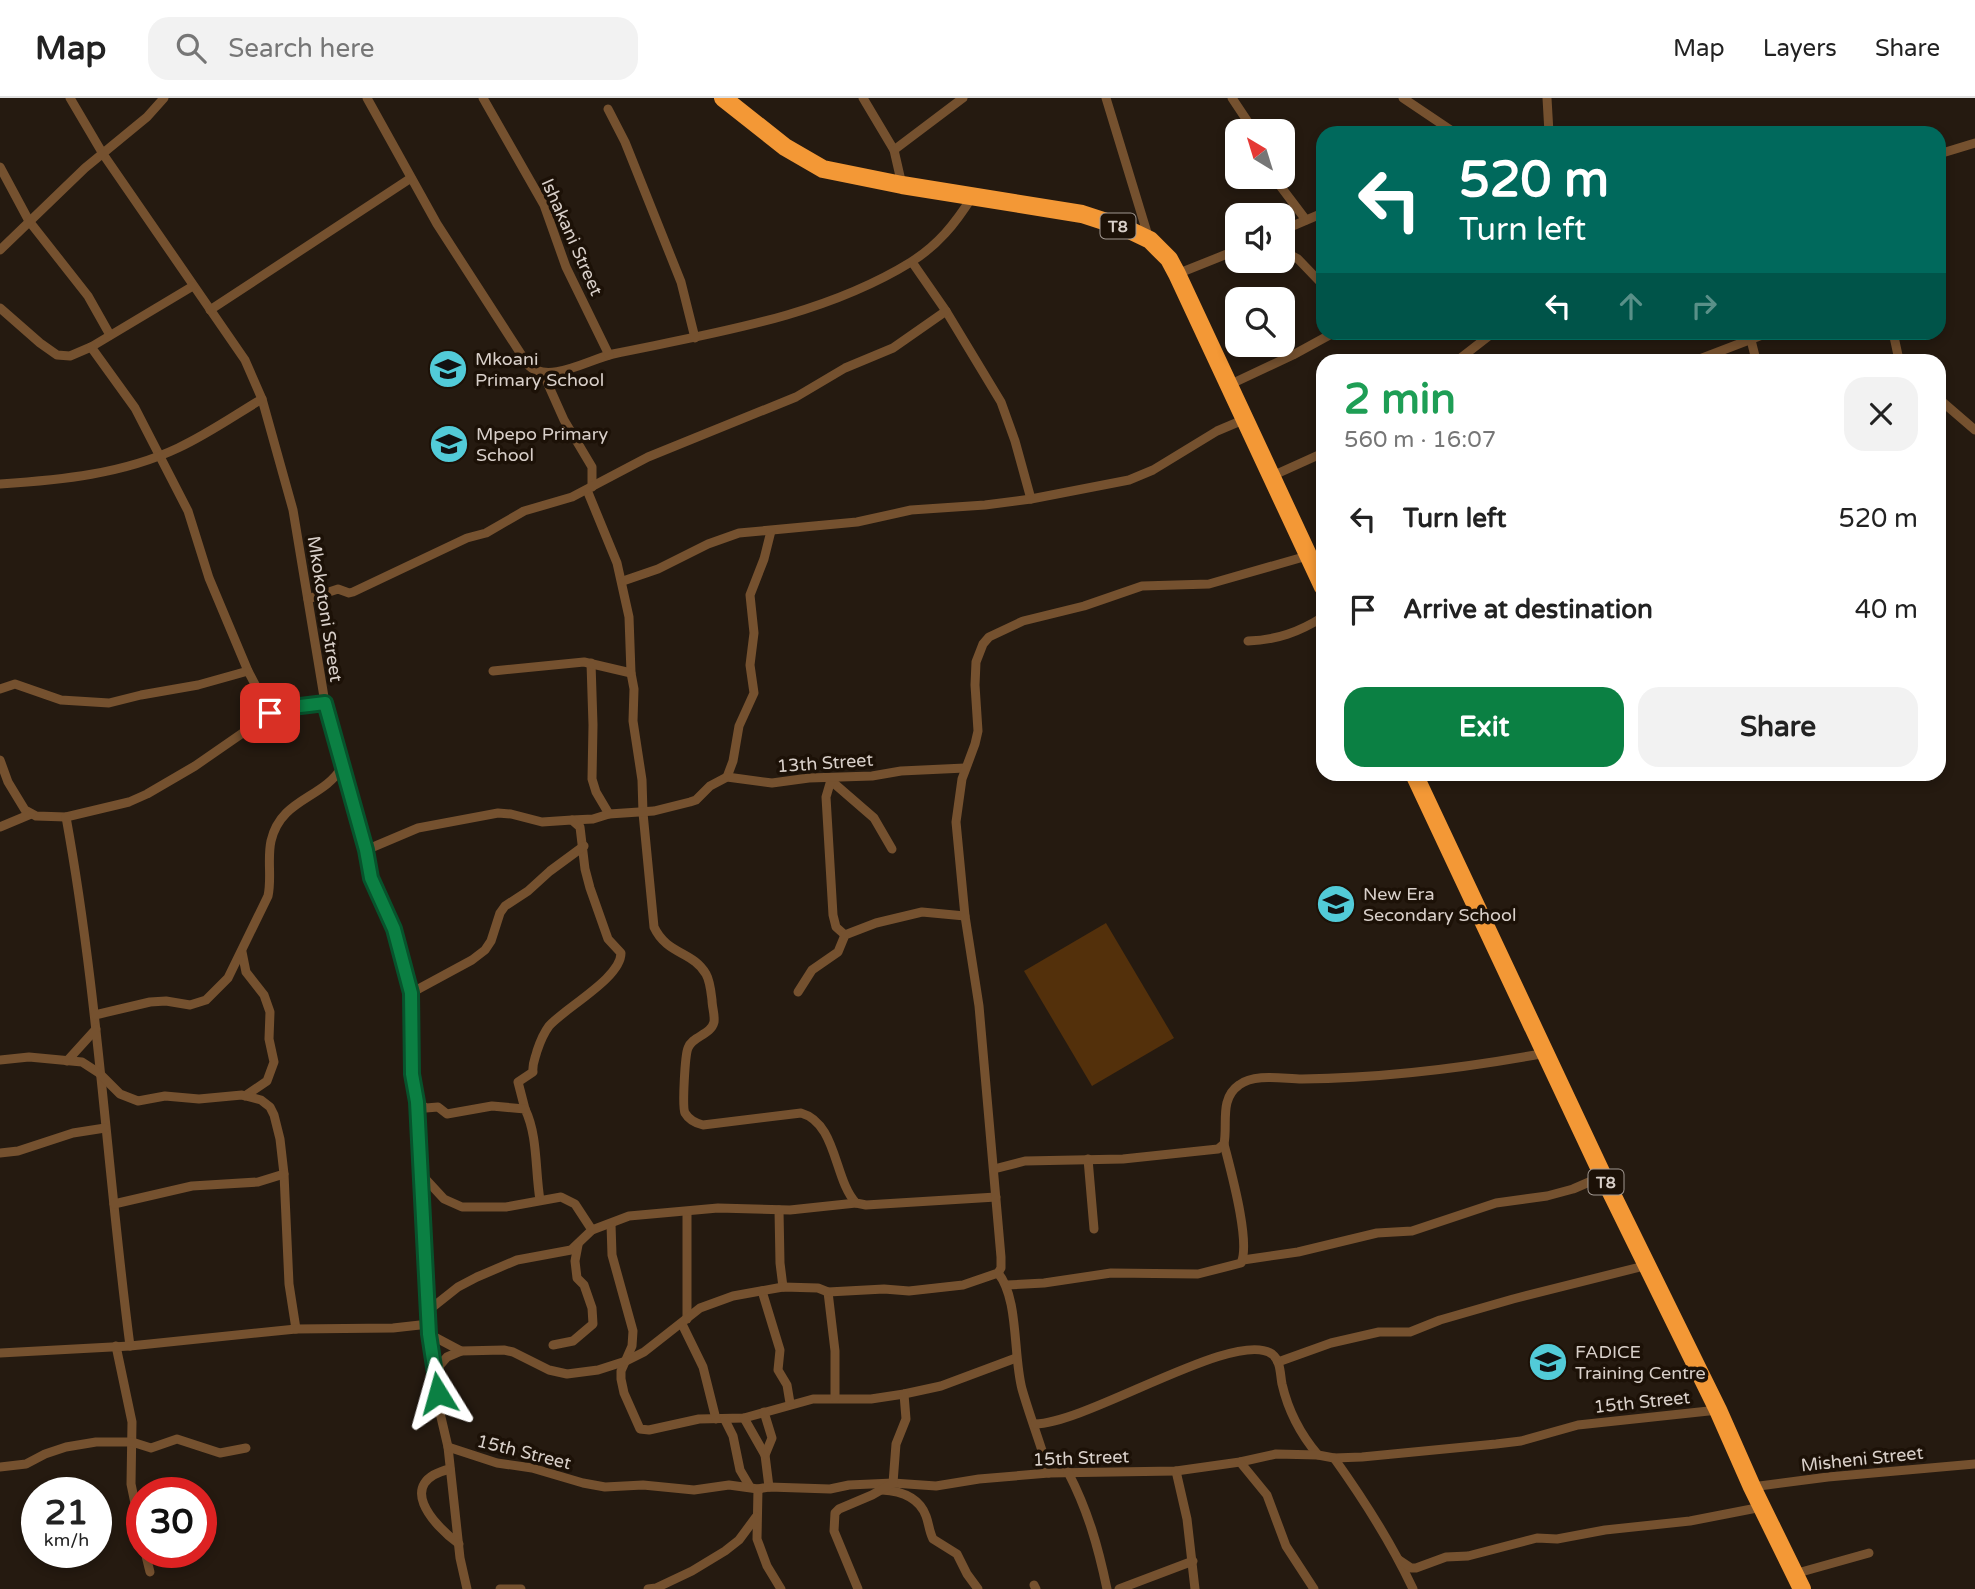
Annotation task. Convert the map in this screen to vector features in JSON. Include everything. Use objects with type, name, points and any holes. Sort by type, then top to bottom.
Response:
[{"type":"highway","name":"T8","points":[[723,98],[785,147],[815,165],[840,174],[1082,215],[1125,228],[1150,240],[1169,259],[1177,274],[1243,420],[1314,560]]},
{"type":"highway","name":"T8","points":[[1417,781],[1798,1582]]},
{"type":"street","name":"Mkokotoni Street","points":[[70,98],[103,154],[245,359],[262,399],[293,510],[325,703],[366,850],[371,878],[394,929],[411,993],[412,1074],[417,1102],[429,1329],[448,1447],[459,1545],[468,1588]]},
{"type":"street","points":[[0,250],[29,220],[147,117],[164,98]]},
{"type":"street","points":[[367,98],[437,224],[528,365],[542,373],[570,368],[609,355],[695,338],[828,301],[871,284],[912,262],[939,242],[958,220],[972,195]]},
{"type":"street","name":"Ishakani Street","points":[[482,98],[544,205],[566,267],[609,355]]},
{"type":"street","points":[[863,98],[894,150],[902,185]]},
{"type":"street","points":[[894,150],[963,98]]},
{"type":"street","points":[[1106,98],[1150,240]]},
{"type":"street","points":[[1232,98],[1246,119]]},
{"type":"street","points":[[1403,98],[1445,126]]},
{"type":"street","points":[[1547,98],[1549,126]]},
{"type":"street","points":[[608,109],[625,142],[681,282],[695,338]]},
{"type":"street","points":[[1946,152],[1975,143]]},
{"type":"street","points":[[0,167],[29,220],[89,296],[110,335]]},
{"type":"street","points":[[209,310],[411,178]]},
{"type":"street","points":[[1283,189],[1306,220]]},
{"type":"street","points":[[1295,225],[1316,216]]},
{"type":"street","points":[[1177,274],[1225,255]]},
{"type":"street","points":[[1295,257],[1316,278]]},
{"type":"street","points":[[912,262],[946,311],[1000,402],[1015,441],[1031,499]]},
{"type":"street","points":[[0,308],[40,344],[57,355],[70,356],[91,347],[193,286]]},
{"type":"street","points":[[308,600],[338,590],[353,592],[467,538],[486,533],[518,513],[572,497],[648,457],[796,397],[845,368],[893,348],[946,311]]},
{"type":"street","points":[[1229,385],[1320,340]]},
{"type":"street","points":[[1466,354],[1484,340]]},
{"type":"street","points":[[1710,354],[1740,340]]},
{"type":"street","points":[[91,347],[135,408],[160,456],[192,522],[209,578],[248,671],[270,713]]},
{"type":"street","points":[[542,373],[564,420],[592,467],[590,488],[623,581],[630,626],[631,673],[635,690],[634,721],[642,780],[654,927],[664,943],[699,966],[706,974],[710,990],[714,1022],[709,1030],[693,1040],[686,1052],[683,1105],[687,1116],[695,1123],[703,1125],[806,1115],[833,1148],[846,1186],[856,1203]]},
{"type":"street","points":[[0,484],[96,473],[160,456],[262,399]]},
{"type":"street","points":[[1946,405],[1975,430]]},
{"type":"street","points":[[623,581],[658,569],[738,533],[857,522],[911,510],[1031,499],[1129,480],[1153,470],[1217,431],[1243,420]]},
{"type":"street","points":[[1272,476],[1316,456]]},
{"type":"street","points":[[366,850],[418,828],[498,813],[542,822],[643,813],[696,800],[710,786],[727,777],[739,726],[754,693],[750,665],[754,634],[750,594],[764,559],[771,531]]},
{"type":"street","points":[[435,1372],[447,1357],[461,1351],[504,1350],[550,1370],[567,1374],[598,1370],[644,1352],[701,1308],[717,1300],[783,1287],[818,1288],[828,1292],[884,1289],[909,1291],[979,1282],[998,1273],[1001,1257],[979,1006],[965,916],[956,822],[965,768],[978,731],[976,662],[983,644],[989,636],[1023,621],[1084,606],[1142,586],[1209,584],[1314,560]]},
{"type":"street","points":[[1248,641],[1264,641],[1287,635],[1316,622]]},
{"type":"street","points":[[493,671],[578,662],[631,673]]},
{"type":"street","points":[[591,663],[592,779],[609,814]]},
{"type":"street","points":[[0,689],[15,684],[61,700],[110,703],[198,685],[248,671]]},
{"type":"street","points":[[0,827],[31,814],[66,817],[130,802],[195,766],[270,713],[284,708],[325,703]]},
{"type":"street","points":[[0,760],[15,796],[31,814]]},
{"type":"street","points":[[95,1015],[150,1002],[199,1003],[223,984],[268,897],[271,883],[271,842],[280,820],[299,801],[335,778],[342,767]]},
{"type":"street","name":"13th Street","points":[[727,777],[772,783],[965,768]]},
{"type":"street","points":[[829,779],[874,818],[892,849]]},
{"type":"street","points":[[829,779],[826,797],[832,906],[836,927],[845,935]]},
{"type":"street","points":[[66,817],[83,918],[95,1015],[116,1242],[130,1346]]},
{"type":"street","points":[[540,1199],[536,1153],[518,1082],[533,1072],[533,1064],[548,1027],[606,978],[621,961],[621,953],[608,939],[590,888],[580,827],[572,820]]},
{"type":"street","points":[[411,993],[472,960],[485,950],[505,906],[584,846]]},
{"type":"street","points":[[798,992],[812,970],[838,953],[845,935],[876,923],[922,912],[965,916]]},
{"type":"street","points":[[242,950],[246,972],[264,995],[270,1012],[269,1039],[274,1052],[267,1081],[245,1096]]},
{"type":"street","points":[[67,1061],[96,1029]]},
{"type":"street","points":[[1243,1261],[1239,1208],[1223,1144],[1225,1110],[1229,1095],[1238,1085],[1248,1080],[1415,1072],[1547,1053]]},
{"type":"street","points":[[0,1060],[29,1057],[87,1064],[120,1094],[138,1101],[165,1096],[199,1099],[245,1096],[261,1100],[270,1107],[280,1139],[289,1284],[296,1329]]},
{"type":"street","points":[[417,1102],[426,1108],[438,1107],[447,1114],[492,1106],[525,1109]]},
{"type":"street","points":[[0,1153],[18,1151],[74,1133],[105,1128]]},
{"type":"street","points":[[994,1168],[1025,1161],[1209,1152],[1223,1144]]},
{"type":"street","points":[[1088,1158],[1094,1229]]},
{"type":"street","points":[[419,1172],[444,1199],[462,1207],[506,1207],[561,1197],[570,1200],[592,1230]]},
{"type":"street","points":[[114,1205],[191,1186],[258,1182],[284,1174]]},
{"type":"street","points":[[1007,1285],[1044,1283],[1111,1273],[1198,1275],[1243,1261],[1298,1252],[1377,1233],[1412,1231],[1496,1203],[1548,1196],[1573,1189],[1603,1176]]},
{"type":"street","points":[[429,1310],[458,1287],[485,1274],[517,1260],[565,1252],[578,1245],[592,1230],[629,1216],[718,1208],[779,1210],[856,1203],[866,1205],[996,1197]]},
{"type":"street","points":[[779,1210],[783,1287]]},
{"type":"street","points":[[687,1212],[685,1322],[720,1419],[733,1436],[740,1470],[754,1488],[757,1539],[761,1554],[781,1589]]},
{"type":"street","points":[[611,1224],[612,1255],[633,1331],[632,1346],[621,1371],[624,1393],[640,1429],[649,1430],[699,1419],[744,1418],[790,1403],[813,1399],[871,1399],[904,1394],[941,1386],[1016,1358]]},
{"type":"street","points":[[553,1345],[564,1345],[573,1341],[593,1324],[592,1308],[584,1285],[576,1274],[578,1245]]},
{"type":"street","points":[[1278,1362],[1331,1343],[1379,1332],[1410,1332],[1440,1320],[1513,1299],[1648,1265]]},
{"type":"street","points":[[998,1273],[1007,1285],[1022,1390],[1049,1473]]},
{"type":"street","points":[[762,1292],[780,1350],[778,1370],[788,1385],[790,1403]]},
{"type":"street","points":[[828,1292],[835,1350],[835,1398]]},
{"type":"street","points":[[0,1353],[130,1346],[296,1329],[393,1328],[429,1329],[461,1351]]},
{"type":"street","points":[[116,1346],[130,1412],[131,1477]]},
{"type":"street","points":[[1035,1424],[1076,1416],[1135,1392],[1174,1372],[1235,1352],[1255,1350],[1267,1352],[1278,1362],[1291,1409],[1308,1443],[1318,1455]]},
{"type":"street","points":[[858,1589],[834,1531],[835,1513],[849,1503],[893,1483],[896,1444],[906,1419],[904,1394]]},
{"type":"street","name":"15th Street","points":[[448,1447],[498,1463],[532,1468],[605,1487],[643,1485],[694,1490],[729,1485],[830,1489],[859,1484],[893,1483],[936,1486],[1049,1473],[1176,1471],[1276,1454],[1334,1458],[1496,1444],[1521,1441],[1578,1425],[1718,1410]]},
{"type":"street","points":[[764,1412],[772,1438],[765,1455]]},
{"type":"street","points":[[744,1418],[765,1455],[769,1487]]},
{"type":"street","points":[[0,1468],[26,1464],[45,1454],[82,1444],[132,1442],[151,1448],[177,1439],[220,1453],[246,1448]]},
{"type":"street","points":[[1334,1458],[1362,1495],[1413,1589]]},
{"type":"street","points":[[1241,1462],[1267,1495],[1286,1546],[1314,1589]]},
{"type":"street","name":"Misheni Street","points":[[1752,1487],[1828,1477],[1975,1464]]},
{"type":"street","points":[[450,1469],[433,1475],[422,1486],[423,1503],[440,1530],[459,1545]]},
{"type":"street","points":[[1176,1471],[1187,1519],[1195,1589]]},
{"type":"street","points":[[1068,1472],[1081,1497],[1097,1540],[1107,1589]]},
{"type":"street","points":[[881,1490],[899,1492],[919,1504],[933,1539],[957,1554],[978,1589]]},
{"type":"street","points":[[1399,1560],[1411,1568],[1416,1568],[1447,1557],[1468,1556],[1537,1538],[1557,1539],[1762,1507]]},
{"type":"street","points":[[648,1589],[656,1588],[710,1561],[739,1540],[756,1517]]},
{"type":"street","points":[[1798,1582],[1869,1553]]},
{"type":"street","points":[[1119,1589],[1193,1561]]},
{"type":"street","points":[[149,1568],[150,1572]]},
{"type":"street","points":[[500,1589],[521,1589]]},
{"type":"shaded area","points":[[1106,923],[1174,1038],[1092,1086],[1024,971]]},
{"type":"place","name":"Mkoani Primary School","points":[[448,369]]},
{"type":"place","name":"Mpepo Primary School","points":[[449,444]]},
{"type":"place","name":"New Era Secondary School","points":[[1336,904]]},
{"type":"place","name":"FADICE Training Centre","points":[[1548,1362]]},
{"type":"route","points":[[270,713],[284,708],[325,703],[366,850],[371,878],[394,929],[411,993],[412,1074],[417,1102],[429,1334],[438,1393]]}]
